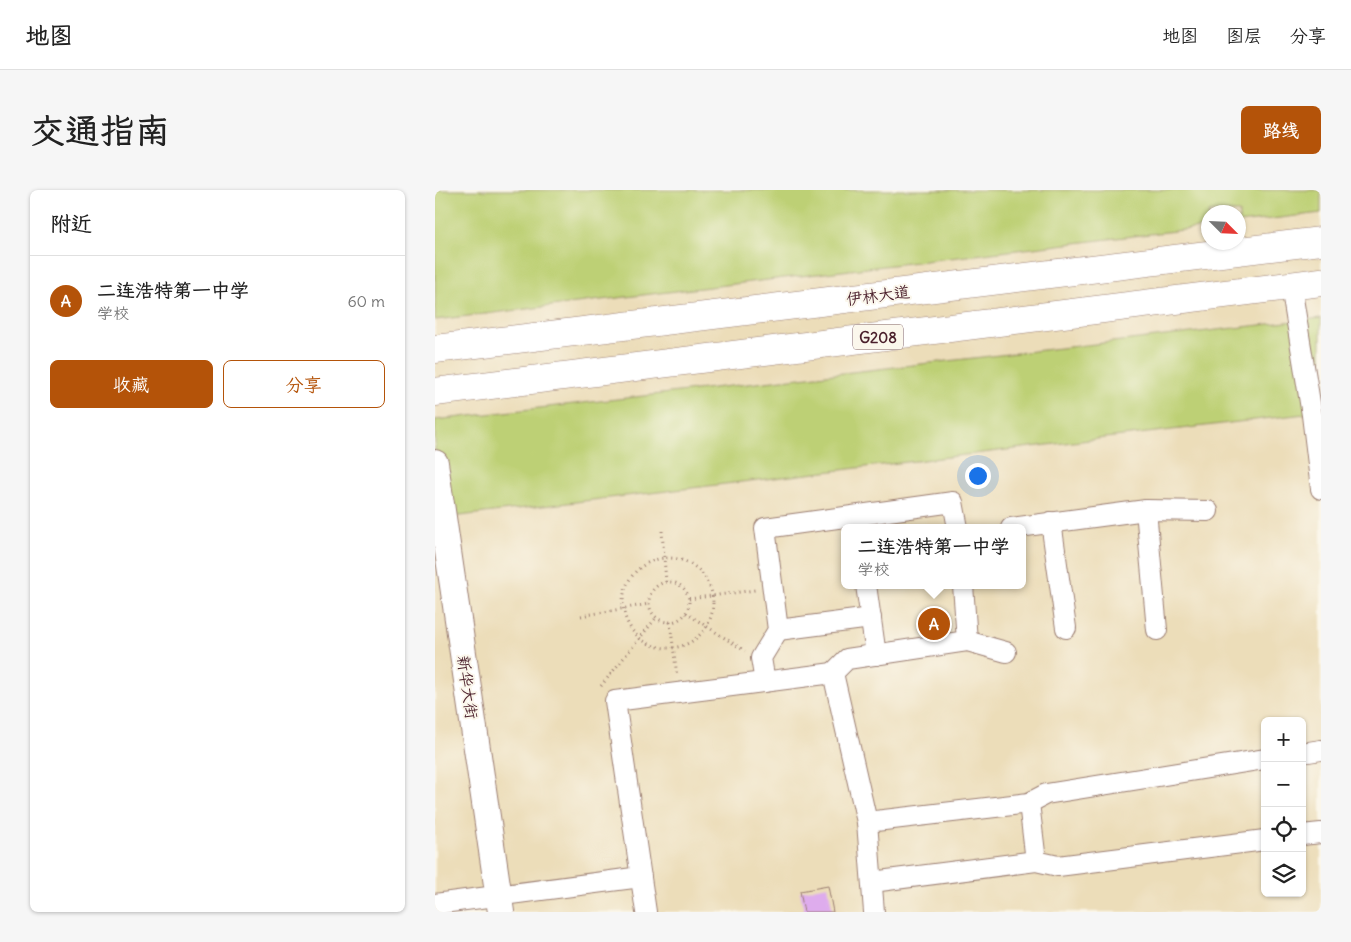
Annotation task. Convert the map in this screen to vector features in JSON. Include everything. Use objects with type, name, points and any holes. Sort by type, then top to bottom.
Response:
[{"type":"highway","name":"伊林大道","points":[[435,349],[1321,241]]},
{"type":"highway","name":"G208","points":[[435,392],[1321,282]]},
{"type":"main road","name":"新华大街","points":[[435,463],[500,904]]},
{"type":"lane","points":[[1291,286],[1312,415],[1321,489]]},
{"type":"lane","points":[[765,682],[761,658],[778,630],[765,528],[857,521],[953,502],[957,524]]},
{"type":"lane","points":[[1146,510],[1157,630]]},
{"type":"lane","points":[[1026,526],[1146,510],[1208,511]]},
{"type":"lane","points":[[1051,522],[1066,628]]},
{"type":"lane","points":[[867,589],[876,655]]},
{"type":"lane","points":[[963,589],[967,641]]},
{"type":"lane","points":[[778,630],[871,618]]},
{"type":"lane","points":[[646,912],[615,701],[833,673],[847,659],[967,641],[1007,652]]},
{"type":"lane","points":[[833,673],[867,822],[874,912]]},
{"type":"lane","points":[[1306,752],[1321,750]]},
{"type":"lane","points":[[867,822],[1029,803],[1046,794],[1261,760]]},
{"type":"lane","points":[[1029,803],[1036,860]]},
{"type":"lane","points":[[1306,835],[1321,833]]},
{"type":"lane","points":[[872,882],[1036,860],[1058,866],[1261,841]]},
{"type":"lane","points":[[435,904],[500,904],[641,877]]},
{"type":"path","points":[[662,532],[667,582]]},
{"type":"path","points":[[665,558],[677,558],[692,564],[706,577],[713,596],[713,612],[707,627],[696,640],[673,648],[660,648],[640,639],[631,629],[623,609],[623,597],[629,580],[640,568],[657,559],[665,558]]},
{"type":"path","points":[[667,582],[675,582],[681,586],[687,592],[689,599],[686,613],[679,620],[670,622],[656,618],[649,604],[649,598],[653,590],[659,584],[667,582]]},
{"type":"path","points":[[689,599],[773,588]]},
{"type":"path","points":[[581,616],[649,604]]},
{"type":"path","points":[[686,613],[757,659],[761,658]]},
{"type":"path","points":[[601,686],[656,618]]},
{"type":"path","points":[[670,622],[679,693]]},
{"type":"green space","points":[[435,190],[1321,190],[1321,213],[1246,222],[1246,205],[1201,205],[1201,228],[435,320]]},
{"type":"green space","points":[[1321,318],[1321,412],[435,519],[435,420]]},
{"type":"building","points":[[828,886],[833,912],[804,912],[800,891]]},
{"type":"place","name":"二连浩特第一中学","points":[[934,624]]}]
